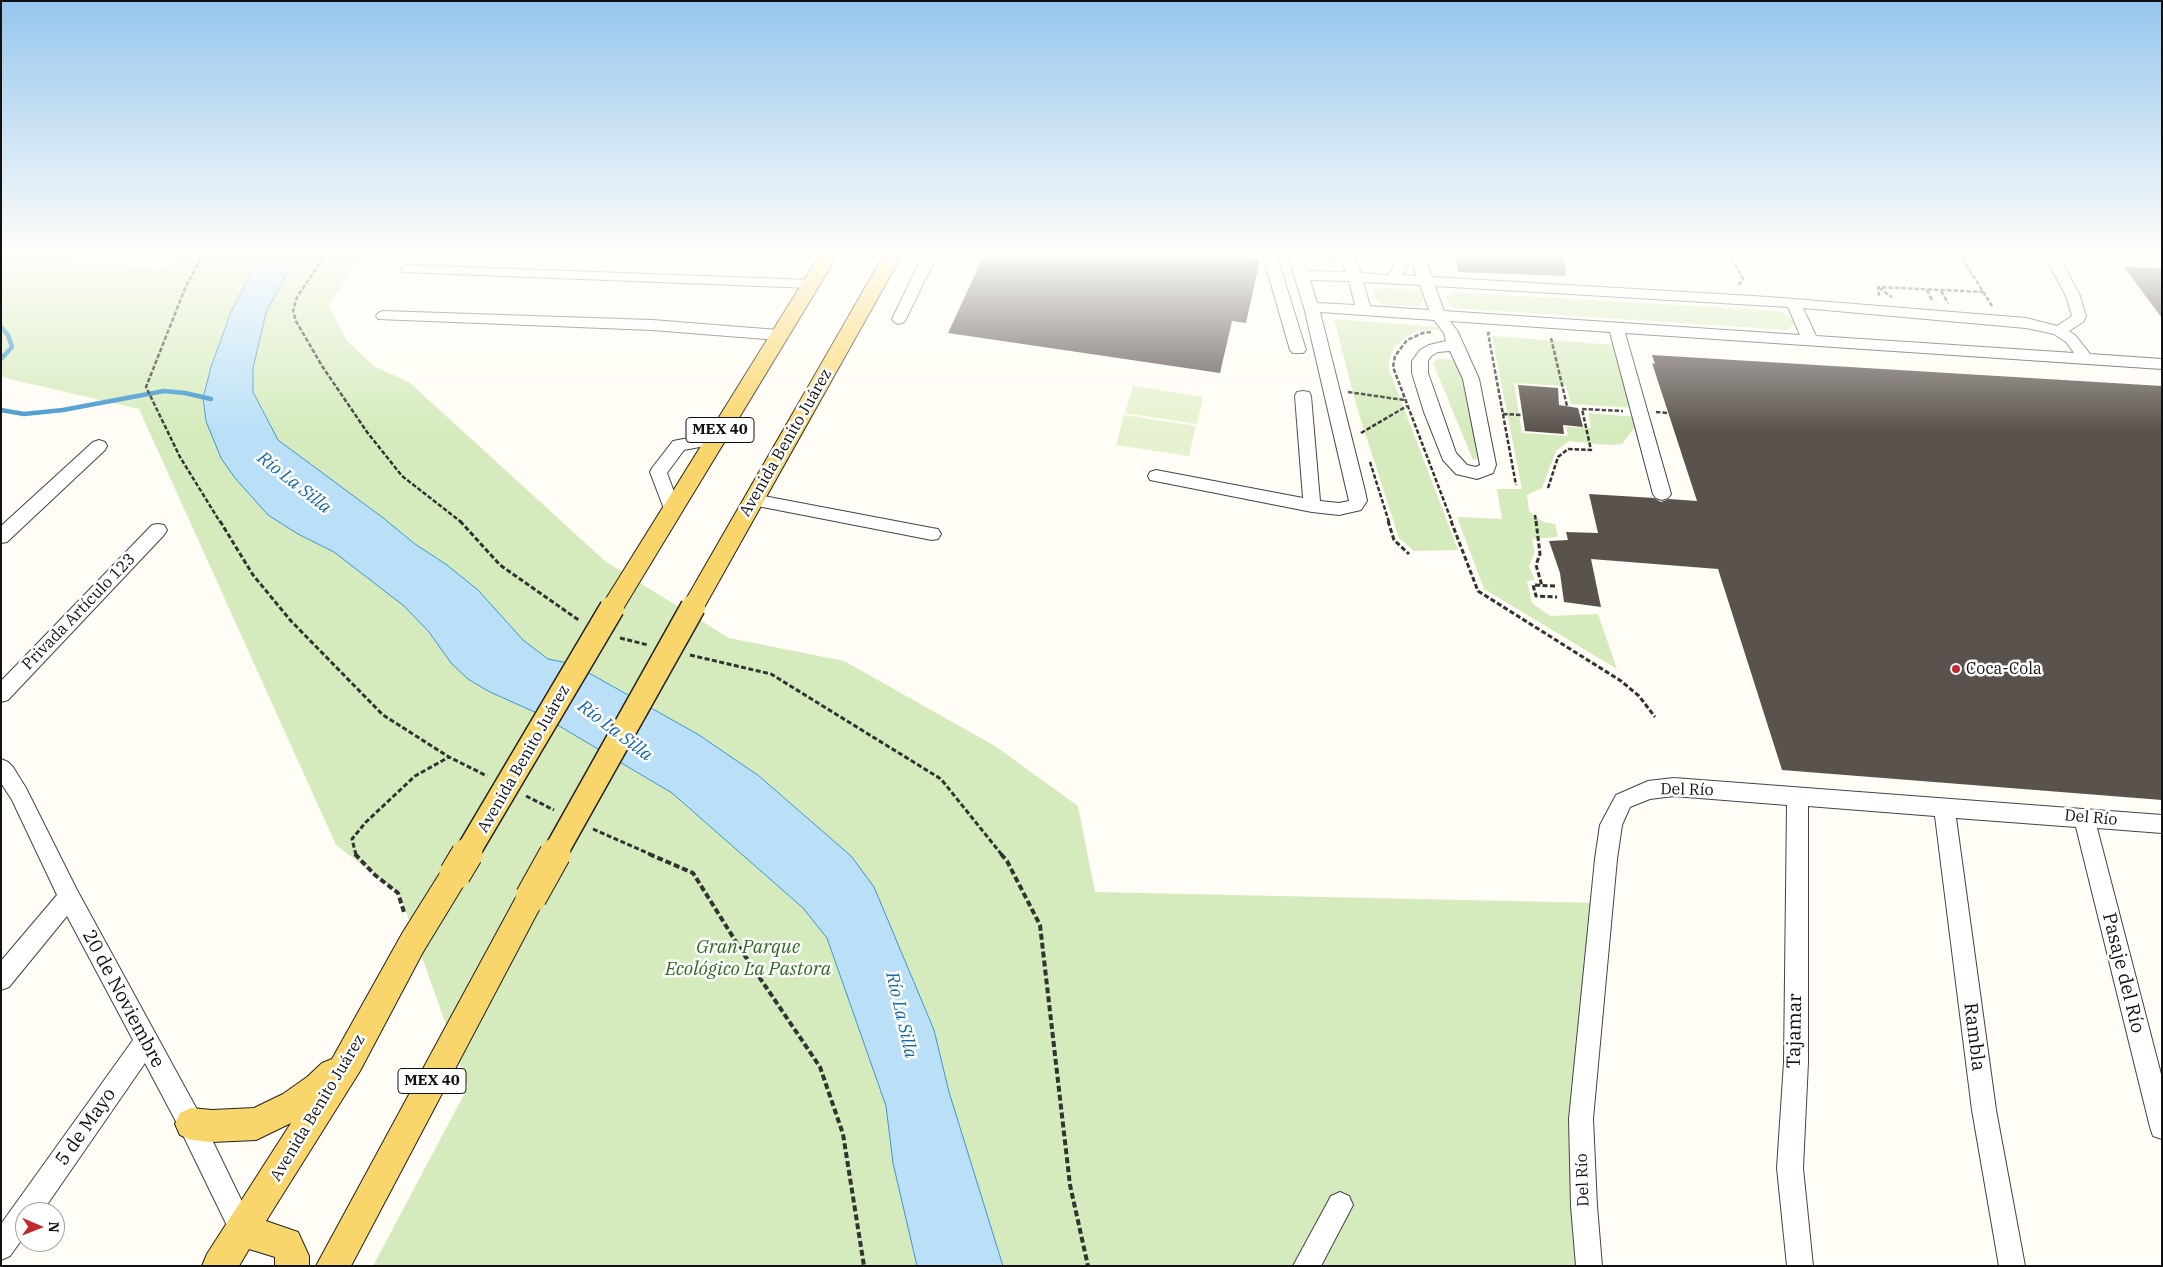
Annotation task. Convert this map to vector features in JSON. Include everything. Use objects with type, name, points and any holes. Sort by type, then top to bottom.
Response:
[{"type":"main road","name":"Avenida Benito Juárez","points":[[219,1266],[243,1231],[349,1060],[413,942],[456,874],[612,608],[793,312]]},
{"type":"main road","name":"Avenida Benito Juárez","points":[[333,1266],[532,896],[860,312]]},
{"type":"main road","points":[[191,1124],[212,1126],[256,1124],[294,1105],[318,1088],[349,1060]]},
{"type":"main road","points":[[243,1231],[286,1244],[292,1256],[292,1266]]},
{"type":"street","points":[[899,319],[902,312]]},
{"type":"street","points":[[1287,312],[1298,350]]},
{"type":"street","points":[[1156,476],[1312,506],[1348,509],[1355,506],[1358,501],[1355,481],[1311,312]]},
{"type":"street","points":[[1403,312],[2162,364]]},
{"type":"street","points":[[1797,312],[1810,340]]},
{"type":"street","points":[[1901,312],[2026,323],[2059,331],[2070,339],[2086,360]]},
{"type":"street","points":[[2059,331],[2078,319],[2078,312]]},
{"type":"street","points":[[1438,314],[1451,332],[1471,379],[1487,456],[1487,469],[1477,473],[1462,470],[1449,456],[1432,412],[1420,373],[1420,361],[1425,353],[1434,348],[1455,345]]},
{"type":"street","points":[[383,316],[652,325],[778,335]]},
{"type":"street","points":[[1616,327],[1662,494]]},
{"type":"street","points":[[1304,396],[1312,506]]},
{"type":"street","points":[[672,510],[658,472],[679,445],[715,439]]},
{"type":"street","points":[[1,537],[99,446]]},
{"type":"street","points":[[753,500],[932,534]]},
{"type":"street","name":"Privada Artículo 123","points":[[1,694],[158,530]]},
{"type":"street","name":"20 de Noviembre","points":[[1,768],[6,773],[22,802],[51,857],[69,898],[191,1124],[243,1231]]},
{"type":"street","name":"Del Río","points":[[1589,1266],[1580,1119],[1606,859],[1611,825],[1623,801],[1648,790],[1674,787],[2162,824]]},
{"type":"street","name":"Tajamar","points":[[1798,795],[1796,1062],[1790,1168],[1800,1266]]},
{"type":"street","name":"Rambla","points":[[1944,807],[1984,1110],[2012,1266]]},
{"type":"street","name":"Pasaje del Río","points":[[2084,818],[2162,1127]]},
{"type":"street","points":[[1,979],[69,898]]},
{"type":"street","name":"5 de Mayo","points":[[33,1202],[146,1042]]},
{"type":"street","points":[[1306,1266],[1340,1205]]},
{"type":"street","name":"5 de Mayo","points":[[1,1247],[15,1227]]},
{"type":"path","points":[[176,312],[146,387],[180,456],[253,575],[291,621],[383,715],[449,757],[493,780]]},
{"type":"path","points":[[294,312],[296,321],[322,366],[367,432],[402,476],[456,518],[500,565],[586,626]]},
{"type":"path","points":[[1433,332],[1423,333],[1407,340],[1396,356],[1393,367],[1478,591],[1621,681],[1639,696],[1655,717]]},
{"type":"path","points":[[1488,333],[1516,485]]},
{"type":"path","points":[[1550,337],[1566,406]]},
{"type":"path","points":[[1350,400],[1348,392],[1405,400]]},
{"type":"path","points":[[1361,433],[1407,406]]},
{"type":"path","points":[[1548,488],[1558,457],[1568,449],[1592,450],[1582,409],[1668,413]]},
{"type":"path","points":[[1503,414],[1522,415]]},
{"type":"path","points":[[1358,425],[1364,442]]},
{"type":"path","points":[[1369,460],[1394,540],[1409,554]]},
{"type":"path","points":[[1535,515],[1540,554],[1536,565],[1542,586]]},
{"type":"path","points":[[1555,586],[1534,585],[1536,596],[1557,597]]},
{"type":"path","points":[[612,636],[658,647]]},
{"type":"path","points":[[685,654],[772,674],[941,779],[1007,861],[1040,925],[1070,1185],[1088,1266]]},
{"type":"path","points":[[413,942],[398,893],[375,875],[355,854],[352,839],[366,822],[415,776],[449,757]]},
{"type":"path","points":[[517,792],[559,812]]},
{"type":"path","points":[[584,825],[693,872],[743,953],[820,1067],[843,1134],[864,1266]]},
{"type":"green space","name":"Gran Parque Ecológico La Pastora","points":[[1,312],[332,312],[347,341],[375,367],[409,382],[606,562],[729,638],[844,661],[995,746],[1078,806],[1095,892],[1602,903],[1581,1119],[1589,1266],[373,1266],[468,1087],[404,906],[398,893],[336,845],[139,409],[1,377]]},
{"type":"green space","points":[[1516,312],[1782,312],[1795,322],[1788,330]]},
{"type":"green space","points":[[1334,319],[1438,327],[1442,329],[1416,331],[1401,341],[1394,348],[1389,360],[1389,369],[1458,550],[1414,551],[1399,538],[1357,408]]},
{"type":"green space","points":[[1492,336],[1617,345],[1635,408],[1571,404],[1566,386],[1514,383],[1522,433],[1568,436],[1566,427],[1591,428],[1588,413],[1638,417],[1636,426],[1622,444],[1608,445],[1569,441],[1556,451],[1542,488],[1527,495],[1529,511],[1543,522],[1555,524],[1558,537],[1532,539],[1535,552],[1529,566],[1535,580],[1527,581],[1532,603],[1550,616],[1598,614],[1617,669],[1484,589],[1457,517],[1502,519],[1497,489],[1522,489]]},
{"type":"green space","points":[[1438,358],[1458,361],[1465,366],[1477,459],[1473,460],[1433,363]]},
{"type":"green space","points":[[1133,386],[1203,397],[1197,424],[1125,413]]},
{"type":"green space","points":[[1124,415],[1196,426],[1189,456],[1116,445]]},
{"type":"water","name":"Río La Silla","points":[[231,312],[266,312],[253,368],[253,392],[278,440],[478,590],[523,640],[548,659],[573,664],[699,735],[759,776],[851,856],[874,887],[934,1030],[949,1092],[1003,1266],[917,1266],[893,1163],[886,1106],[827,938],[803,908],[672,793],[539,714],[488,691],[468,679],[451,663],[429,632],[404,606],[334,552],[298,534],[268,515],[235,478],[221,458],[206,421],[203,398],[211,367]]},
{"type":"building","points":[[958,312],[1248,312],[1246,323],[1232,321],[1220,373],[948,333]]},
{"type":"building","name":"Coca-Cola","points":[[1652,355],[2162,386],[2162,800],[1782,770],[1718,569],[1591,559],[1601,607],[1564,602],[1560,573],[1549,541],[1568,540],[1566,532],[1598,533],[1589,494],[1654,498],[1661,502],[1669,499],[1697,501],[1652,363],[1655,364]]},
{"type":"building","points":[[1518,385],[1558,388],[1559,405],[1578,408],[1583,427],[1563,425],[1564,434],[1525,431]]},
{"type":"waterway","points":[[1,327],[8,335],[12,347],[1,359]]},
{"type":"waterway","points":[[1,410],[24,414],[63,410],[164,391],[185,393],[211,399]]},
{"type":"place","name":"Coca-Cola","points":[[1956,669]]}]
